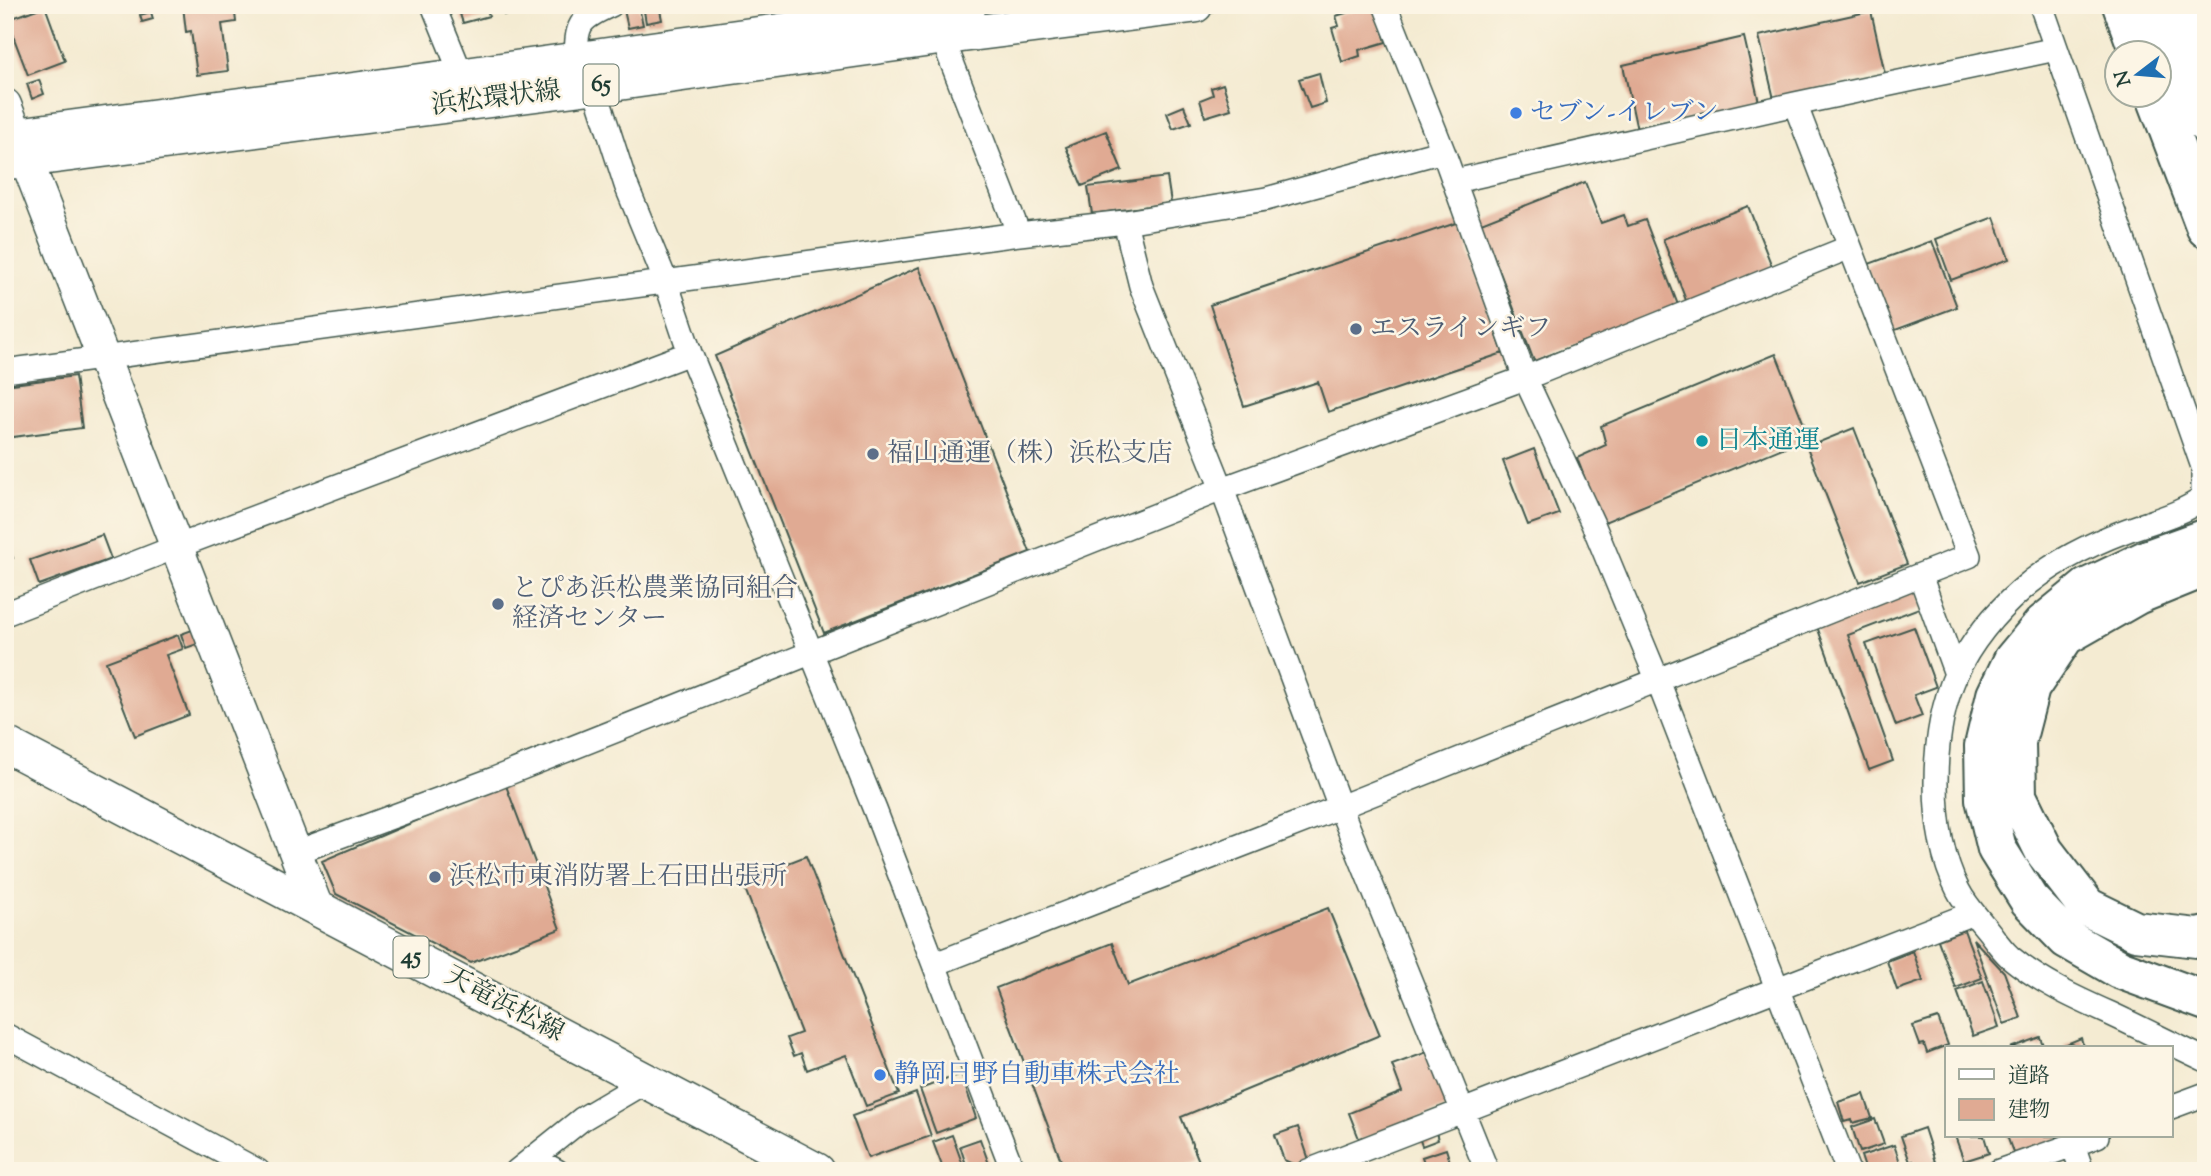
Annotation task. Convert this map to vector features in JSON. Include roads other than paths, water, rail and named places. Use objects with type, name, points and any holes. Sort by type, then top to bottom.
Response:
[{"type":"highway","points":[[2122,5],[2135,38]]},
{"type":"highway","points":[[2162,5],[2206,124]]},
{"type":"highway","points":[[2194,5],[2206,28]]},
{"type":"highway","points":[[2160,108],[2206,228]]},
{"type":"highway","points":[[2206,538],[2148,559],[2087,588],[2043,624],[2013,660],[1996,695],[1984,746],[1985,799],[1997,849],[2029,900],[2067,939],[2119,969],[2206,1001]]},
{"type":"highway","points":[[2206,567],[2137,595],[2065,636],[2030,688],[2016,742],[2017,796],[2044,850],[2087,907],[2136,932],[2197,938],[2206,936]]},
{"type":"main road","name":"浜松環状線","points":[[937,18],[969,5]]},
{"type":"main road","name":"浜松環状線","points":[[12,140],[585,73],[937,18],[1195,5]]},
{"type":"main road","name":"浜松環状線","points":[[12,140],[461,76],[585,73]]},
{"type":"main road","name":"天竜浜松線","points":[[5,744],[817,1171]]},
{"type":"street","points":[[433,5],[461,76]]},
{"type":"street","points":[[611,5],[587,18],[577,31],[585,73],[691,353],[935,964],[1013,1171]]},
{"type":"street","points":[[1385,5],[1455,181],[1525,378],[1593,524],[1658,681],[1848,1171]]},
{"type":"street","points":[[2041,5],[2203,467],[2203,498],[2189,508],[2094,544],[2066,559],[2023,589],[1987,625],[1956,674],[1943,719],[1937,752],[1937,810],[1947,862],[1958,890],[2008,956],[2068,996],[2206,1060]]},
{"type":"street","points":[[937,18],[1018,234]]},
{"type":"street","points":[[1455,181],[1795,104],[2056,49]]},
{"type":"street","points":[[935,964],[1340,807],[1969,556],[1795,104]]},
{"type":"street","points":[[12,140],[103,357],[317,908]]},
{"type":"street","points":[[5,370],[1018,234],[1125,222],[1266,199],[1443,151]]},
{"type":"street","points":[[1125,222],[1141,286],[1222,489],[1340,807],[1487,1171]]},
{"type":"street","points":[[297,852],[494,779],[1222,489],[1525,378],[1850,247]]},
{"type":"street","points":[[5,614],[691,353]]},
{"type":"street","points":[[1920,575],[1956,674]]},
{"type":"street","points":[[1308,1171],[1973,913]]},
{"type":"street","points":[[5,1035],[258,1171]]},
{"type":"street","points":[[525,1164],[582,1119],[648,1080]]},
{"type":"street","points":[[2172,1107],[2206,1094]]},
{"type":"street","points":[[1999,1171],[2092,1138]]},
{"type":"street","points":[[2073,1145],[2082,1171]]},
{"type":"street","points":[[525,1164],[557,1171]]},
{"type":"place","name":"セブン-イレブン","points":[[1516,113]]},
{"type":"place","name":"エスラインギフ","points":[[1356,329]]},
{"type":"place","name":"日本通運","points":[[1702,441]]},
{"type":"place","name":"福山通運（株）浜松支店","points":[[873,454]]},
{"type":"place","name":"とぴあ浜松農業協同組合 経済センター","points":[[498,604]]},
{"type":"place","name":"浜松市東消防署上石田出張所","points":[[435,877]]},
{"type":"place","name":"静岡日野自動車株式会社","points":[[880,1075]]}]
